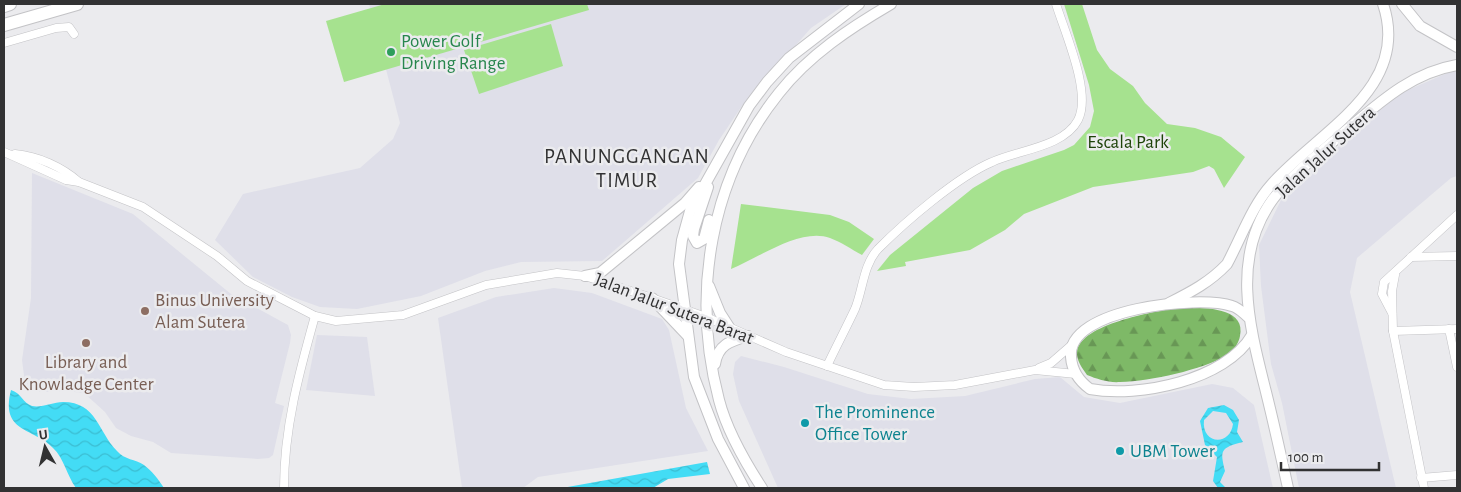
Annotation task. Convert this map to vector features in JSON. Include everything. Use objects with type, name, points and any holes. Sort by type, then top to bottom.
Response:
[{"type":"highway","points":[[4,6],[10,4]]},
{"type":"highway","points":[[4,25],[77,4]]},
{"type":"main road","points":[[744,488],[734,473],[704,406],[694,377],[680,264],[682,240],[690,210],[749,106],[767,82],[788,58],[859,4]]},
{"type":"main road","points":[[711,174],[702,209],[694,229],[693,236],[697,243],[704,239],[710,216],[750,134],[780,92],[796,74],[840,36],[891,4]]},
{"type":"main road","points":[[1168,303],[1206,284],[1220,272],[1227,264],[1269,187],[1290,163],[1354,110],[1371,89],[1383,64],[1386,50],[1388,30],[1383,4]]},
{"type":"main road","points":[[1402,4],[1420,26],[1457,47]]},
{"type":"main road","name":"Jalan Jalur Sutera","points":[[1288,488],[1248,317],[1247,282],[1251,248],[1256,231],[1274,198],[1305,166],[1395,90],[1433,71],[1457,65]]},
{"type":"main road","points":[[585,276],[600,273],[685,203],[711,174]]},
{"type":"main road","points":[[727,182],[714,227],[707,283],[706,317],[714,375],[720,402],[733,434],[762,488]]},
{"type":"main road","points":[[707,283],[720,313],[729,327]]},
{"type":"main road","points":[[652,298],[688,336]]},
{"type":"main road","points":[[1168,303],[1222,304],[1237,308],[1248,317]]},
{"type":"main road","name":"Jalan Jalur Sutera Barat","points":[[1074,343],[1082,332],[1097,322],[1135,309],[1168,303]]},
{"type":"main road","points":[[1074,343],[1070,352],[1076,374],[1090,389],[1154,388],[1188,379],[1232,359],[1245,348],[1252,335]]},
{"type":"main road","points":[[714,375],[717,354],[726,343],[748,336]]},
{"type":"street","points":[[826,366],[855,308],[864,275],[877,250],[946,190],[969,174],[1011,154],[1055,141],[1068,134],[1078,121],[1083,107],[1083,91],[1056,4]]},
{"type":"street","points":[[4,43],[56,28],[69,27],[74,34]]},
{"type":"street","name":"Jalan Jalur Sutera Barat","points":[[6,152],[66,180],[79,182],[143,207],[216,256],[247,281],[315,316],[336,321],[403,315],[486,285],[557,273],[585,276],[652,298],[706,317],[748,336],[826,366],[884,385],[914,387],[955,385],[1035,370],[1051,363],[1074,343]]},
{"type":"street","points":[[1424,488],[1393,331],[1392,284],[1395,275],[1411,257],[1457,215]]},
{"type":"street","points":[[1411,257],[1457,256]]},
{"type":"street","points":[[284,488],[284,453],[290,411],[315,316]]},
{"type":"street","points":[[1449,329],[1457,367]]},
{"type":"street","points":[[1393,331],[1457,329]]},
{"type":"street","name":"Jalan Jalur Sutera Barat","points":[[1035,370],[1076,374]]},
{"type":"street","points":[[1421,478],[1457,475]]},
{"type":"shaded area","points":[[369,4],[846,4],[811,28],[742,106],[719,140],[698,178],[602,261],[521,262],[485,271],[421,296],[357,309],[320,307],[292,297],[253,277],[215,240],[243,194],[360,168],[393,139],[400,123]]},
{"type":"shaded area","points":[[1452,71],[1457,71],[1457,176],[1451,178],[1357,258],[1350,292],[1396,488],[1299,488],[1282,403],[1271,364],[1261,286],[1259,245],[1282,198],[1394,96]]},
{"type":"shaded area","name":"Binus University Alam Sutera","points":[[32,173],[133,214],[231,294],[288,325],[291,335],[290,343],[275,403],[284,406],[273,455],[269,458],[258,459],[171,453],[153,442],[131,436],[116,428],[105,412],[84,393],[66,391],[40,392],[25,383],[22,360],[31,298]]},
{"type":"shaded area","points":[[554,288],[592,293],[662,319],[669,330],[686,408],[708,451],[538,477],[523,488],[462,488],[438,318],[496,297]]},
{"type":"shaded area","points":[[317,335],[367,337],[375,396],[306,390]]},
{"type":"shaded area","points":[[741,356],[784,367],[868,394],[911,399],[965,396],[1035,379],[1060,377],[1084,397],[1120,403],[1212,384],[1233,388],[1254,405],[1273,488],[778,488],[739,401],[733,374],[735,362]]},
{"type":"green space","name":"Power Golf Driving Range","points":[[385,4],[587,4],[589,10],[344,82],[326,21]]},
{"type":"green space","name":"Escala Park","points":[[1064,4],[1082,4],[1097,50],[1110,69],[1133,86],[1145,103],[1167,124],[1195,128],[1221,137],[1245,157],[1224,188],[1214,169],[1209,166],[1193,172],[1093,187],[1024,214],[1005,230],[970,250],[905,262],[906,266],[877,271],[890,255],[973,188],[1002,171],[1074,145],[1090,127],[1094,111],[1089,85]]},
{"type":"green space","points":[[551,24],[563,66],[479,94],[464,50]]},
{"type":"green space","points":[[741,204],[830,215],[849,222],[874,239],[862,255],[830,238],[819,236],[806,237],[780,245],[731,269]]},
{"type":"green space","points":[[1176,308],[1206,308],[1228,313],[1235,318],[1240,326],[1240,336],[1234,349],[1228,355],[1190,370],[1133,381],[1116,382],[1103,380],[1087,375],[1081,367],[1077,351],[1082,342],[1091,333],[1136,316]]},
{"type":"water","points":[[11,390],[32,406],[63,402],[74,403],[83,407],[96,419],[117,451],[123,456],[144,465],[164,488],[76,488],[57,452],[45,441],[14,422],[10,414],[9,404]]},
{"type":"water","points":[[1224,405],[1233,410],[1239,420],[1237,432],[1243,442],[1226,448],[1222,454],[1225,471],[1220,482],[1226,488],[1218,488],[1213,481],[1217,457],[1205,445],[1200,421],[1208,408]],"holes":[[[1213,411],[1226,413],[1233,424],[1231,431],[1222,439],[1216,440],[1211,438],[1204,428],[1204,420]]]},
{"type":"water","points":[[707,462],[710,474],[668,479],[653,488],[562,488]]},
{"type":"place","name":"Power Golf Driving Range","points":[[391,52]]},
{"type":"place","name":"Binus University Alam Sutera","points":[[145,311]]},
{"type":"place","name":"Library and Knowladge Center","points":[[86,343]]},
{"type":"place","name":"The Prominence Office Tower","points":[[805,423]]},
{"type":"place","name":"UBM Tower","points":[[1120,451]]},
{"type":"district","name":"PANUNGGANGAN TIMUR","points":[[627,168]]}]
